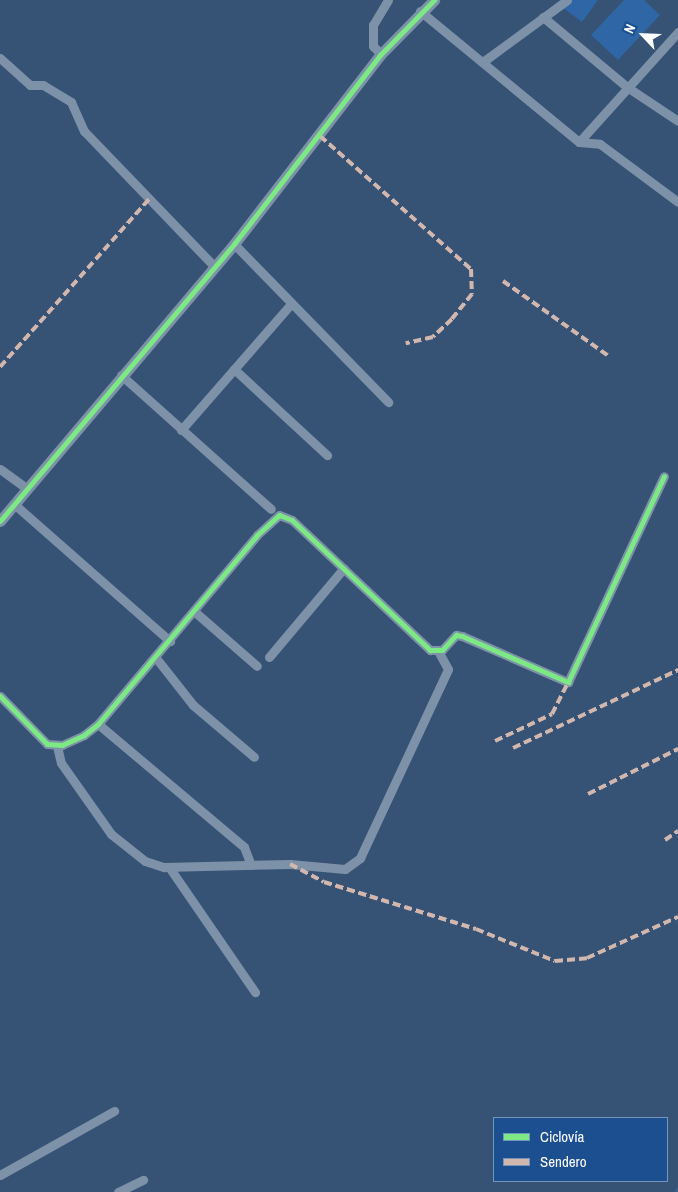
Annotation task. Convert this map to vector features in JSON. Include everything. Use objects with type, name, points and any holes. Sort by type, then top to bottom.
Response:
[{"type":"street","points":[[381,54],[373,46],[373,25],[388,0]]},
{"type":"street","points":[[0,521],[234,244],[381,54],[420,11],[434,0]]},
{"type":"street","points":[[484,61],[566,0]]},
{"type":"street","points":[[420,11],[484,61],[579,142],[600,144],[678,202]]},
{"type":"street","points":[[544,17],[627,87],[678,121]]},
{"type":"street","points":[[579,142],[678,32]]},
{"type":"street","points":[[0,58],[30,85],[43,85],[71,102],[84,132],[214,266]]},
{"type":"street","points":[[234,244],[290,305],[388,402]]},
{"type":"street","points":[[182,430],[290,305]]},
{"type":"street","points":[[234,369],[327,455]]},
{"type":"street","points":[[121,376],[271,509]]},
{"type":"street","points":[[0,469],[28,489]]},
{"type":"street","points":[[438,652],[456,635],[462,636],[568,682],[664,476]]},
{"type":"street","points":[[14,504],[170,641]]},
{"type":"street","points":[[0,696],[43,742],[57,746],[98,724],[195,612],[257,535],[279,516],[292,520],[427,648],[438,652],[448,669],[357,862],[345,869],[251,865],[169,866],[145,861],[118,843],[61,762],[57,746]]},
{"type":"street","points":[[268,656],[344,568]]},
{"type":"street","points":[[195,612],[257,666]]},
{"type":"street","points":[[156,658],[194,705],[254,756]]},
{"type":"street","points":[[98,724],[244,847],[251,865]]},
{"type":"street","points":[[169,866],[255,992]]},
{"type":"street","points":[[0,1175],[114,1111]]},
{"type":"street","points":[[118,1192],[143,1180]]},
{"type":"shaded area","points":[[562,0],[598,0],[582,22],[559,5]]},
{"type":"shaded area","points":[[624,0],[644,0],[660,15],[618,60],[591,35]]},
{"type":"waterway","points":[[675,1192],[678,1188]]},
{"type":"marked path","points":[[320,136],[471,269],[472,294],[452,319],[433,337],[406,343]]},
{"type":"marked path","points":[[0,367],[149,199]]},
{"type":"marked path","points":[[503,281],[610,357]]},
{"type":"marked path","points":[[513,748],[678,670]]},
{"type":"marked path","points":[[495,741],[552,714],[568,682]]},
{"type":"marked path","points":[[588,794],[678,749]]},
{"type":"marked path","points":[[665,840],[678,831]]},
{"type":"marked path","points":[[290,864],[324,882],[476,929],[555,961],[587,958],[678,917]]},
{"type":"cycle path","points":[[0,521],[234,244],[381,54],[434,0]]},
{"type":"cycle path","points":[[0,696],[47,744],[62,745],[84,735],[98,724],[257,535],[279,515],[292,520],[430,650],[442,650],[456,635],[462,636],[568,682],[664,476]]}]
